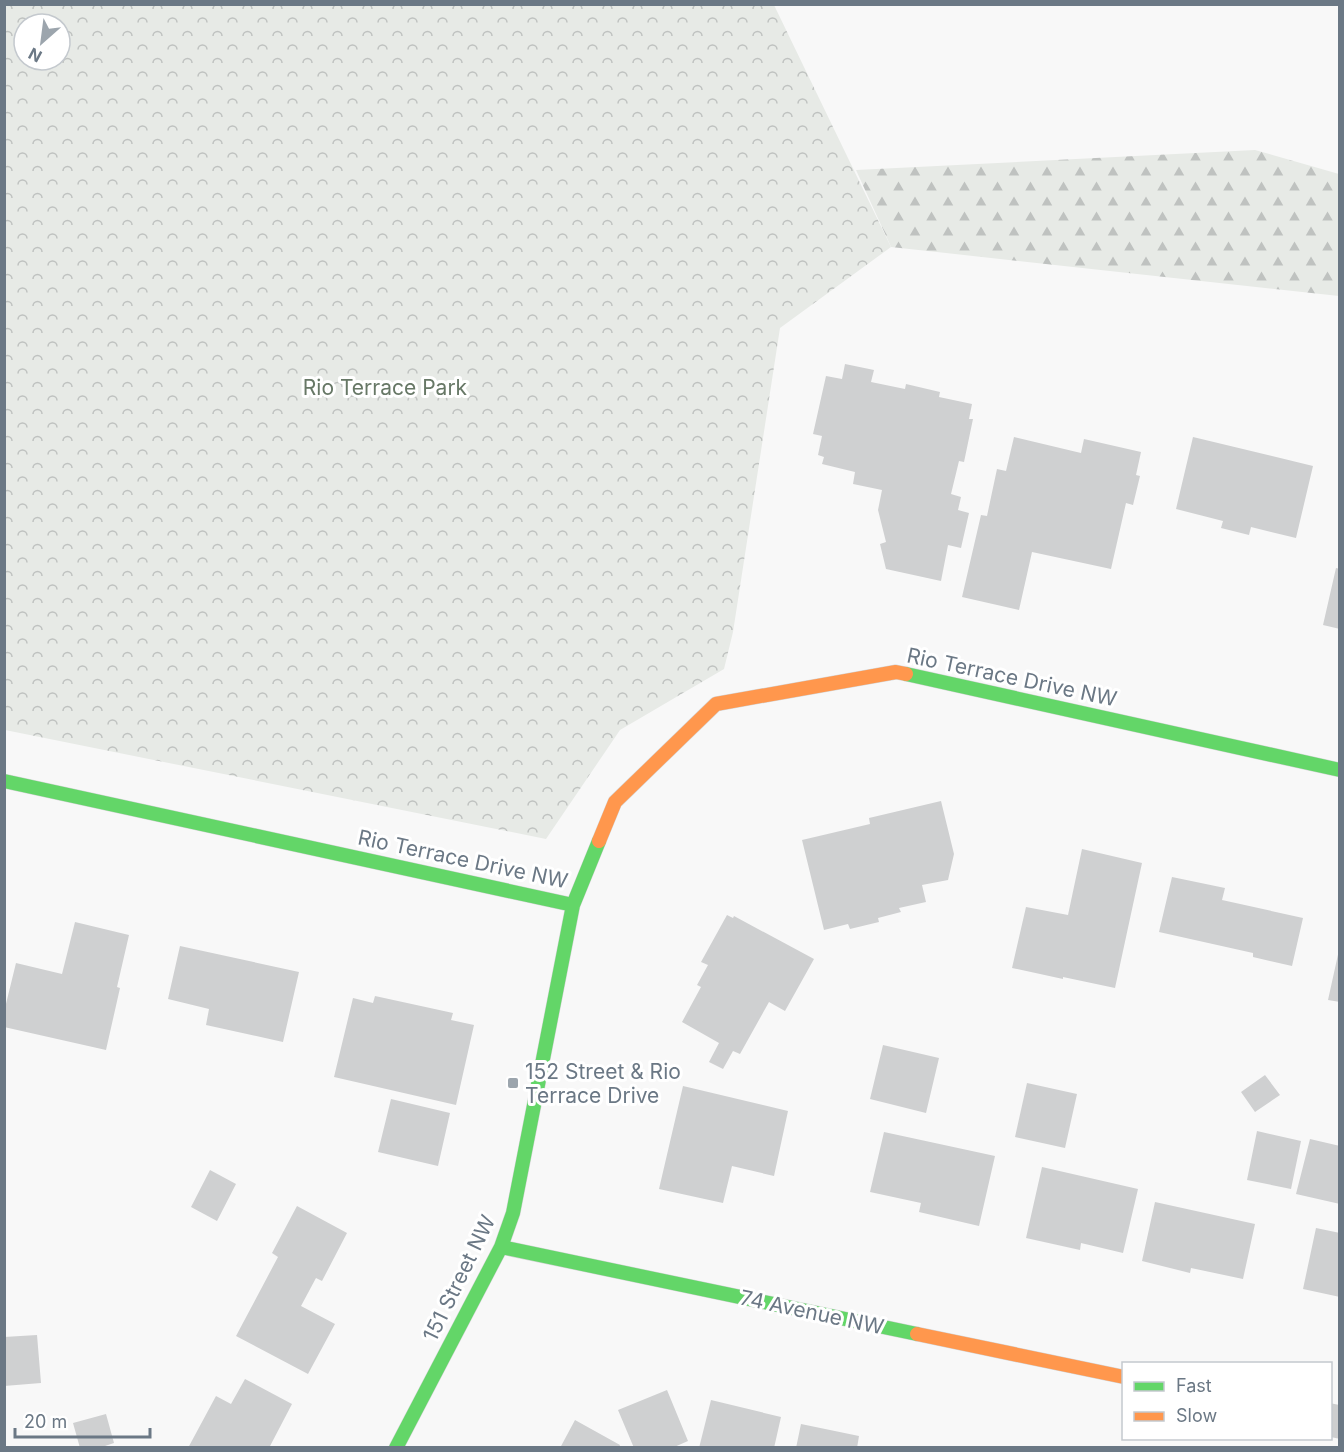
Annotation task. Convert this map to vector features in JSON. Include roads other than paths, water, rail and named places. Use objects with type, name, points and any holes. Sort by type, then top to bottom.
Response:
[{"type":"street","name":"Rio Terrace Drive NW","points":[[4,781],[573,905],[615,802],[716,704],[896,672],[1340,771]]},
{"type":"street","name":"151 Street NW","points":[[396,1448],[479,1292],[501,1247],[513,1213],[573,905]]},
{"type":"street","name":"74 Avenue NW","points":[[501,1247],[1122,1377]]},
{"type":"place","name":"152 Street & Rio Terrace Drive","points":[[513,1083]]},
{"type":"park label","name":"Rio Terrace Park","points":[[385,387]]}]
